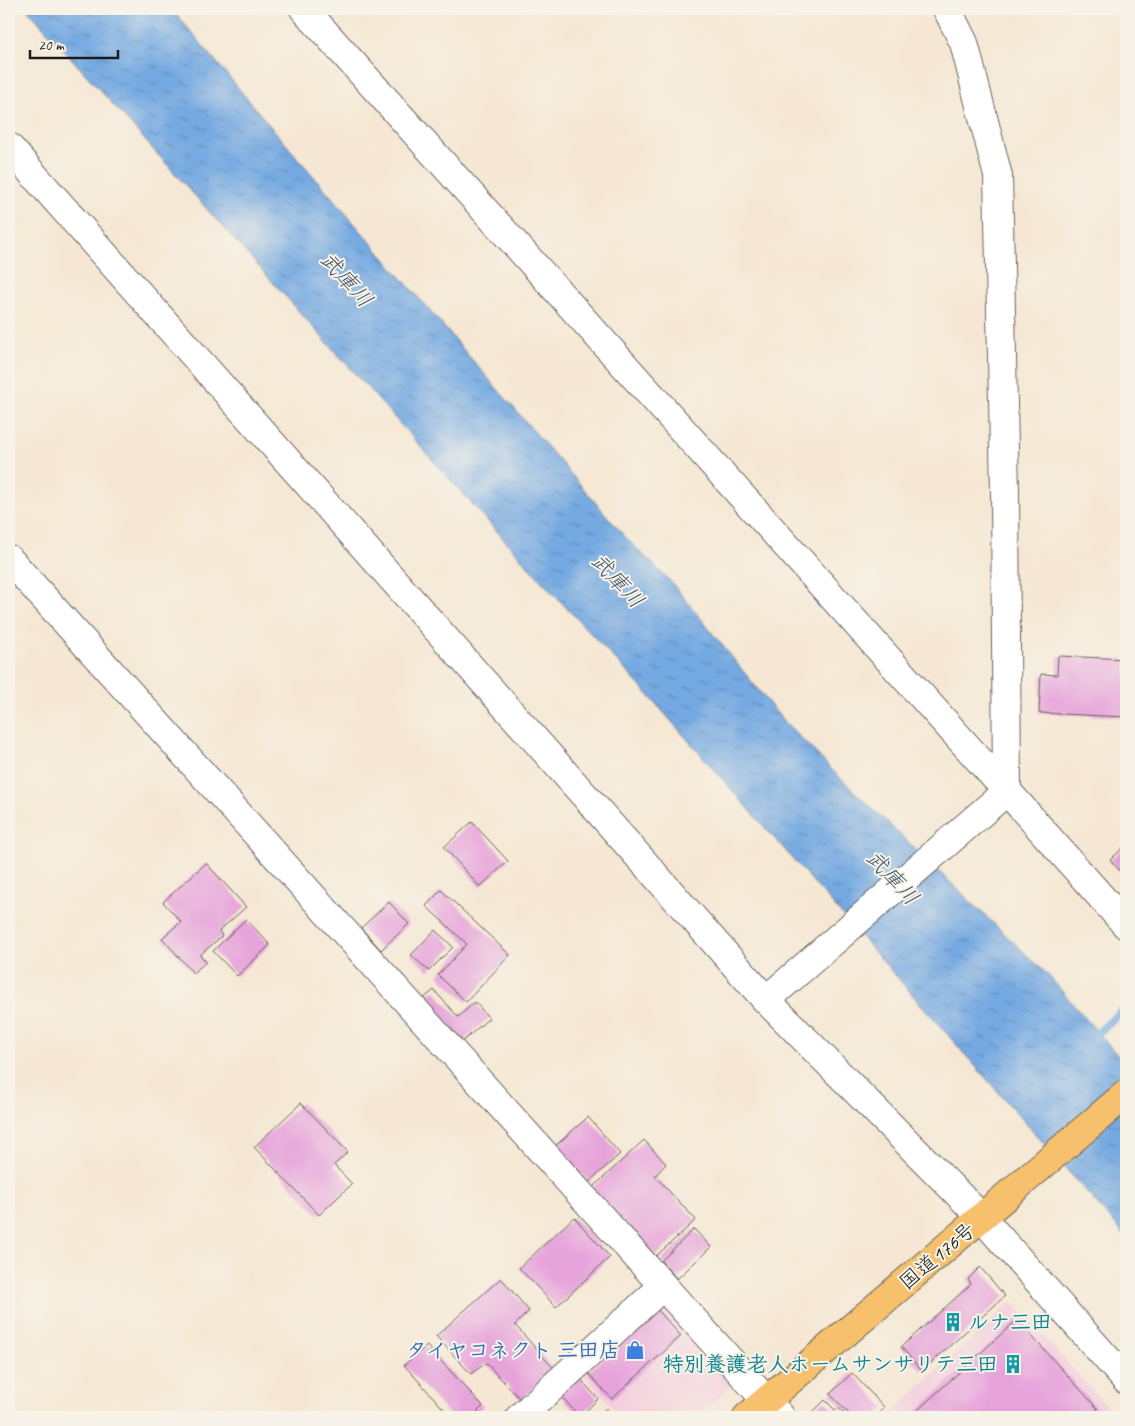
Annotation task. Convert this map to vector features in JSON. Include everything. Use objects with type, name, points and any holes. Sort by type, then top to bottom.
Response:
[{"type":"highway","name":"国道176号","points":[[764,1412],[982,1218],[1126,1094]]},
{"type":"street","points":[[304,9],[1007,790],[1126,925]]},
{"type":"street","points":[[775,992],[1007,790],[1005,492],[998,176],[964,43],[947,9]]},
{"type":"street","points":[[9,147],[982,1218],[1126,1380]]},
{"type":"street","points":[[9,559],[662,1286],[764,1412]]},
{"type":"street","points":[[520,1417],[662,1286]]},
{"type":"shaded area","name":"特別養護老人ホームサンサリテ三田","points":[[1012,1301],[1116,1417],[887,1417]]},
{"type":"shaded area","points":[[662,1303],[732,1385],[696,1417],[621,1417],[583,1374]]},
{"type":"water","name":"武庫川","points":[[27,9],[172,9],[265,120],[627,539],[672,583],[780,717],[837,775],[1048,975],[1126,1065],[1126,1237],[643,689],[546,586]]},
{"type":"building","points":[[1058,656],[1126,659],[1126,717],[1039,713],[1041,674],[1057,675]]},
{"type":"building","points":[[472,822],[508,861],[480,887],[444,847]]},
{"type":"building","points":[[1126,845],[1126,878],[1110,860]]},
{"type":"building","points":[[206,863],[246,907],[219,931],[222,936],[200,955],[206,962],[193,973],[162,938],[181,922],[163,902]]},
{"type":"building","points":[[441,890],[510,955],[466,1002],[438,975],[467,944],[426,906]]},
{"type":"building","points":[[389,902],[409,924],[381,950],[361,928]]},
{"type":"building","points":[[246,919],[270,945],[237,976],[213,951]]},
{"type":"building","points":[[435,930],[453,947],[429,971],[411,955]]},
{"type":"building","points":[[434,990],[458,1017],[475,1002],[489,1018],[461,1043],[422,1000]]},
{"type":"building","points":[[301,1103],[348,1152],[334,1165],[352,1184],[319,1215],[254,1147]]},
{"type":"building","points":[[588,1117],[620,1154],[589,1182],[576,1167],[572,1170],[553,1148]]},
{"type":"building","points":[[644,1140],[666,1164],[655,1176],[696,1220],[656,1256],[623,1220],[618,1224],[589,1191]]},
{"type":"building","points":[[574,1217],[610,1257],[556,1307],[519,1268]]},
{"type":"building","points":[[694,1229],[711,1247],[677,1279],[661,1261]]},
{"type":"building","name":"ルナ三田","points":[[980,1267],[1005,1296],[922,1371],[901,1347],[971,1284],[968,1279]]},
{"type":"building","points":[[501,1278],[529,1311],[515,1325],[554,1369],[521,1400],[486,1363],[471,1374],[436,1336]]},
{"type":"building","points":[[657,1309],[681,1336],[612,1399],[588,1373]]},
{"type":"building","name":"特別養護老人ホームサンサリテ三田","points":[[1017,1320],[1098,1409],[1089,1417],[910,1417]]},
{"type":"building","points":[[427,1346],[483,1406],[477,1412],[482,1417],[451,1417],[404,1365]]},
{"type":"building","points":[[852,1373],[885,1408],[875,1417],[852,1417],[830,1394]]},
{"type":"building","points":[[579,1377],[598,1399],[580,1417],[559,1394]]},
{"type":"building","points":[[825,1400],[835,1410],[838,1407],[847,1417],[808,1417]]},
{"type":"building","points":[[607,1408],[615,1417],[596,1417]]},
{"type":"waterway","points":[[1090,1040],[1126,1008]]},
{"type":"place","name":"ルナ三田","points":[[953,1322]]},
{"type":"place","name":"タイヤコネクト 三田店","points":[[635,1350]]},
{"type":"place","name":"特別養護老人ホームサンサリテ三田","points":[[1013,1364]]}]
